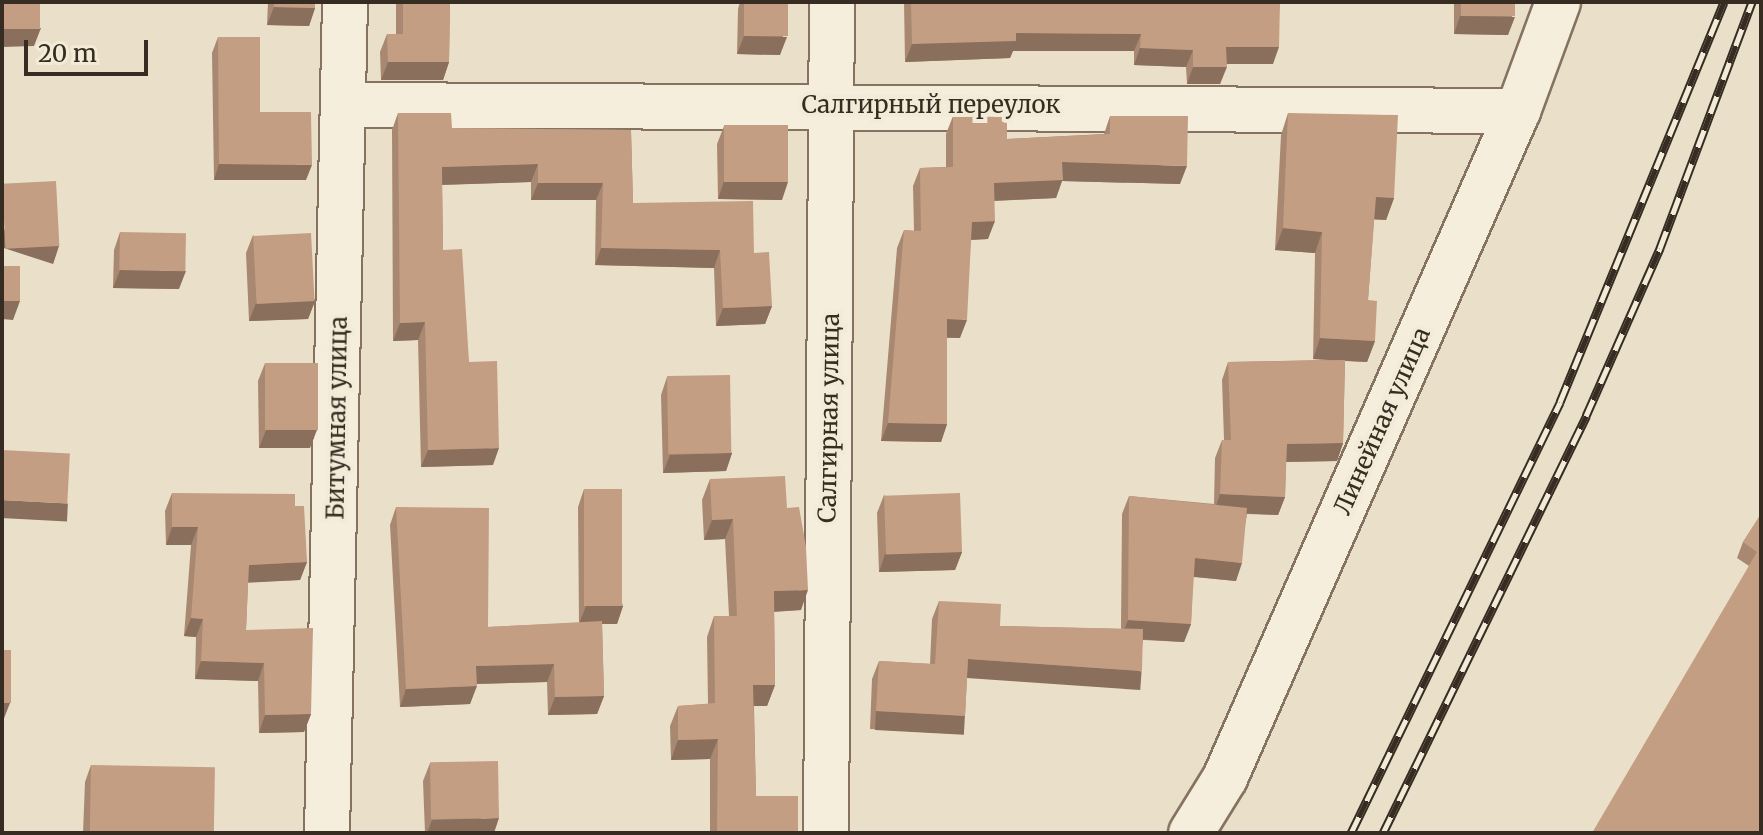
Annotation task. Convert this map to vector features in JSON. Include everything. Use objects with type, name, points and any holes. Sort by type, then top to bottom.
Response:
[{"type":"street","name":"Битумная улица","points":[[327,833],[345,2]]},
{"type":"street","name":"Салгирная улица","points":[[826,833],[832,2]]},
{"type":"street","name":"Линейная улица","points":[[1191,833],[1225,778],[1518,111],[1558,2]]},
{"type":"street","name":"Салгирный переулок","points":[[345,105],[832,103],[1518,111]]},
{"type":"building","points":[[2,2],[40,2],[40,29],[2,29]]},
{"type":"building","points":[[274,2],[315,2],[315,8],[274,7]]},
{"type":"building","points":[[403,2],[450,2],[449,62],[388,62],[387,34],[403,34]]},
{"type":"building","points":[[744,2],[788,2],[788,36],[744,36]]},
{"type":"building","points":[[911,2],[1280,2],[1279,47],[1226,47],[1227,67],[1193,67],[1193,50],[1140,48],[1141,34],[1016,33],[1016,41],[912,44]]},
{"type":"building","points":[[1461,2],[1515,2],[1515,16],[1461,16]]},
{"type":"building","points":[[218,37],[260,37],[260,112],[311,112],[312,165],[219,164]]},
{"type":"building","points":[[398,113],[451,113],[452,128],[631,130],[633,203],[753,201],[754,253],[769,252],[772,306],[723,308],[720,250],[601,248],[603,183],[538,183],[538,164],[442,167],[443,250],[462,249],[469,362],[497,361],[499,448],[428,450],[425,322],[400,323]]},
{"type":"building","points":[[1288,113],[1398,115],[1394,198],[1376,197],[1368,300],[1377,301],[1375,341],[1320,338],[1322,232],[1283,228]]},
{"type":"building","points":[[953,116],[1007,117],[1007,139],[1110,134],[1110,116],[1188,116],[1187,166],[1062,162],[1063,180],[994,183],[995,221],[972,222],[967,320],[947,319],[947,424],[888,423],[904,230],[921,231],[920,168],[953,167]]},
{"type":"building","points":[[724,125],[788,125],[788,182],[724,182]]},
{"type":"building","points":[[56,181],[59,246],[5,249],[2,184]]},
{"type":"building","points":[[120,232],[186,233],[185,271],[119,270]]},
{"type":"building","points":[[311,233],[315,301],[257,304],[253,236]]},
{"type":"building","points":[[2,266],[20,266],[20,301],[2,301]]},
{"type":"building","points":[[1345,360],[1343,443],[1287,444],[1285,497],[1220,494],[1222,440],[1231,440],[1228,362]]},
{"type":"building","points":[[265,363],[318,363],[318,430],[265,430]]},
{"type":"building","points":[[730,375],[731,453],[668,454],[667,376]]},
{"type":"building","points":[[2,450],[70,454],[67,503],[2,500]]},
{"type":"building","points":[[785,476],[787,508],[799,507],[806,547],[808,590],[774,591],[775,685],[753,685],[756,796],[798,796],[798,833],[717,833],[718,739],[678,740],[678,706],[715,703],[714,616],[737,616],[733,519],[712,520],[710,479]]},
{"type":"building","points":[[584,489],[622,489],[622,606],[584,606]]},
{"type":"building","points":[[172,493],[295,494],[295,506],[304,506],[307,562],[249,565],[246,630],[313,628],[311,714],[265,715],[264,663],[201,661],[203,619],[191,618],[198,527],[172,527]]},
{"type":"building","points":[[960,493],[962,552],[886,555],[884,496]]},
{"type":"building","points":[[1129,496],[1247,508],[1242,563],[1195,558],[1191,624],[1128,620]]},
{"type":"building","points":[[396,507],[489,508],[488,627],[602,621],[604,696],[555,697],[554,664],[476,666],[477,686],[406,689]]},
{"type":"building","points":[[1761,514],[1761,833],[1592,833],[1757,552],[1743,542]]},
{"type":"building","points":[[939,601],[1001,604],[1000,626],[1143,629],[1142,671],[968,659],[965,716],[876,711],[879,661],[935,664]]},
{"type":"building","points":[[2,650],[11,650],[11,703],[2,703]]},
{"type":"building","points":[[498,761],[499,818],[431,819],[430,762]]},
{"type":"building","points":[[91,765],[215,767],[214,833],[90,831]]},
{"type":"railway","points":[[1351,833],[1560,402],[1724,2]]},
{"type":"railway","points":[[1383,833],[1586,416],[1660,248],[1752,2]]}]
